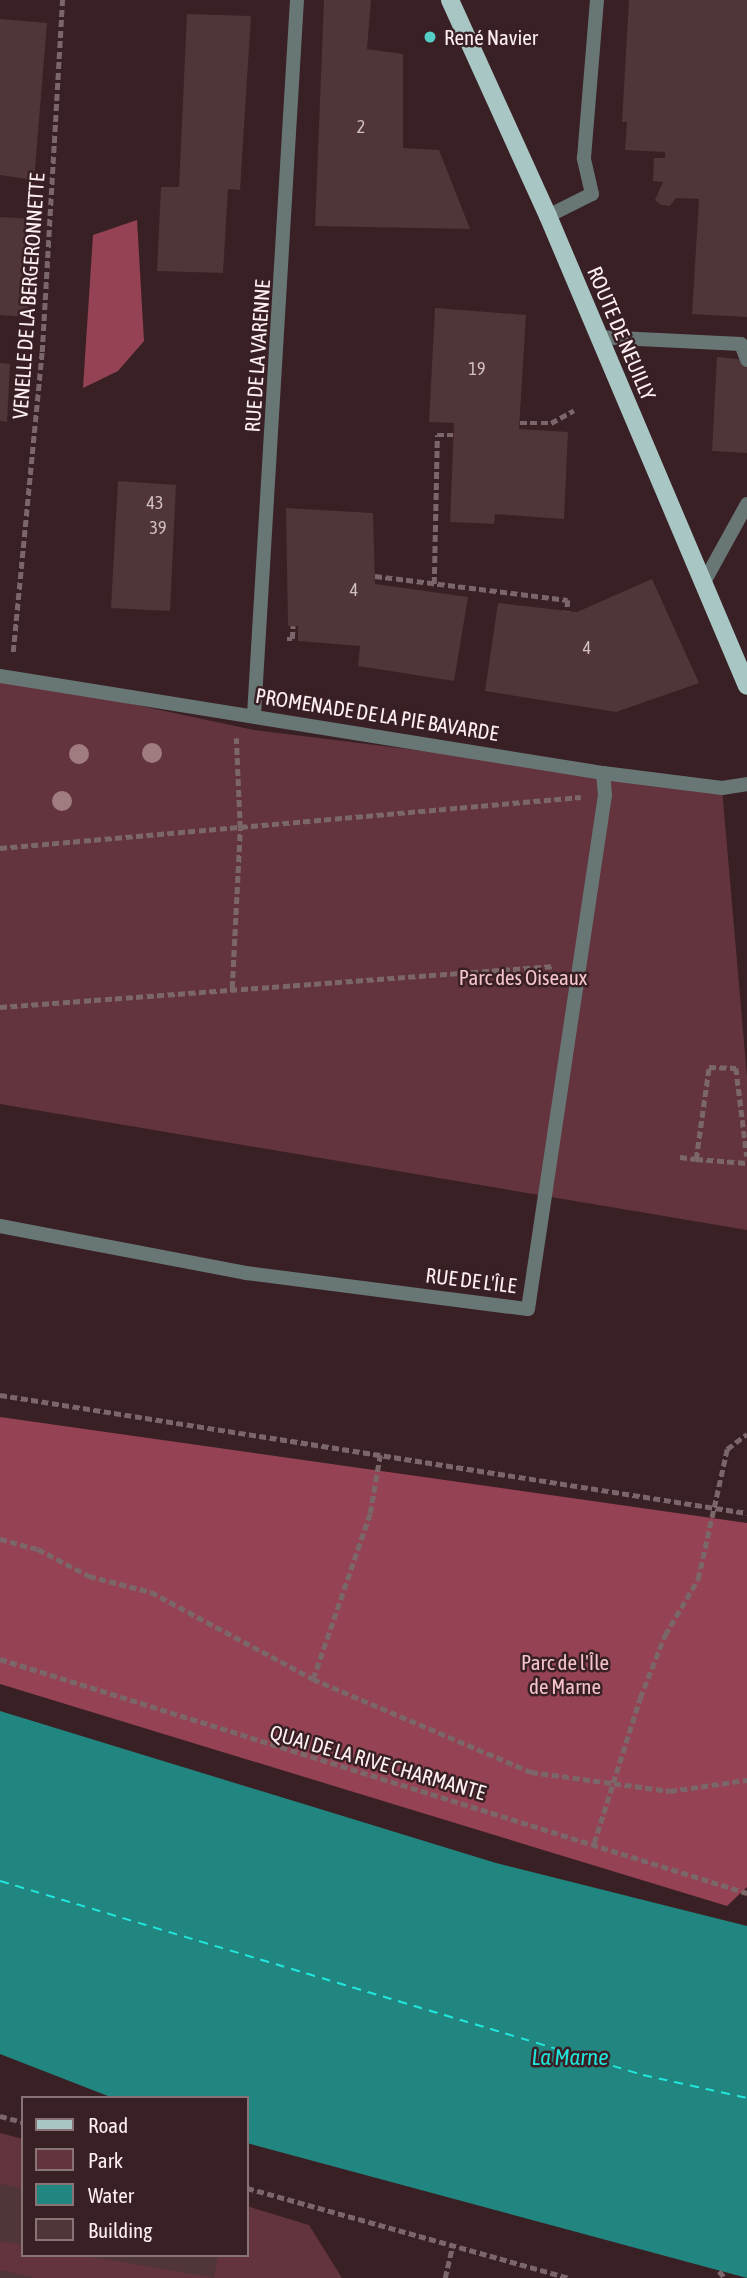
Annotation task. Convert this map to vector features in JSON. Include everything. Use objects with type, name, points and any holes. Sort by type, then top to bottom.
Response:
[{"type":"main road","name":"ROUTE DE NEUILLY","points":[[450,0],[548,216],[747,686]]},
{"type":"street","name":"RUE DE LA VARENNE","points":[[254,715],[297,0]]},
{"type":"street","points":[[548,216],[592,194],[584,158],[597,0]]},
{"type":"street","points":[[598,337],[741,344],[747,359]]},
{"type":"street","points":[[704,582],[747,504]]},
{"type":"street","name":"PROMENADE DE LA PIE BAVARDE","points":[[5,677],[603,773],[722,788],[747,784]]},
{"type":"street","name":"RUE DE L'ÎLE","points":[[0,1226],[246,1273],[528,1308],[605,795],[603,773]]},
{"type":"path","name":"VENELLE DE LA BERGERONNETTE","points":[[5,677],[42,352],[62,0]]},
{"type":"path","points":[[520,423],[551,423],[574,410]]},
{"type":"path","points":[[433,584],[437,435],[453,435]]},
{"type":"path","points":[[375,576],[568,600],[567,611]]},
{"type":"path","points":[[287,639],[292,639],[293,626]]},
{"type":"path","points":[[232,988],[240,828],[235,712]]},
{"type":"path","points":[[0,848],[605,795]]},
{"type":"path","points":[[0,1007],[579,964]]},
{"type":"path","points":[[696,1159],[709,1067],[736,1068],[747,1156]]},
{"type":"path","points":[[680,1157],[747,1163]]},
{"type":"path","points":[[0,1395],[747,1513]]},
{"type":"path","points":[[594,1843],[610,1786],[665,1634],[698,1579],[716,1509],[727,1450],[747,1434]]},
{"type":"path","points":[[313,1679],[367,1524],[380,1455]]},
{"type":"path","points":[[0,1539],[38,1549],[89,1576],[150,1592],[313,1679],[531,1772],[610,1786],[670,1791],[747,1780]]},
{"type":"path","name":"QUAI DE LA RIVE CHARMANTE","points":[[0,1659],[201,1727],[594,1843],[747,1893]]},
{"type":"path","points":[[0,2116],[21,2121]]},
{"type":"path","points":[[248,2188],[569,2278]]},
{"type":"path","points":[[445,2278],[452,2247]]},
{"type":"path","points":[[719,2271],[725,2278]]},
{"type":"green space","points":[[137,220],[144,341],[118,371],[83,388],[93,235]]},
{"type":"green space","name":"Parc des Oiseaux","points":[[0,676],[254,730],[722,788],[747,1077],[747,1230],[0,1104]]},
{"type":"green space","name":"Parc de l'Île de Marne","points":[[0,1417],[747,1523],[747,1887],[727,1906],[0,1684]]},
{"type":"green space","points":[[0,2133],[21,2138],[21,2257],[248,2257],[248,2206],[309,2225],[342,2278],[0,2278]]},
{"type":"water","name":"La Marne","points":[[0,1711],[496,1863],[747,1926],[747,2278],[248,2143],[248,2096],[108,2096],[0,2054]]},
{"type":"building","points":[[324,0],[371,0],[367,49],[403,54],[403,148],[439,150],[470,229],[315,226]]},
{"type":"building","points":[[629,0],[747,0],[747,317],[692,314],[699,199],[676,198],[670,206],[661,205],[655,200],[663,182],[653,181],[654,158],[665,158],[665,152],[625,150],[627,122],[622,122]]},
{"type":"building","points":[[187,14],[251,16],[240,190],[228,189],[223,273],[157,271],[161,187],[179,187]]},
{"type":"building","points":[[0,19],[47,23],[34,180],[0,175]]},
{"type":"building","points":[[0,217],[35,219],[28,317],[0,315]]},
{"type":"building","points":[[435,308],[526,315],[519,429],[568,432],[564,519],[495,514],[494,524],[450,522],[454,423],[429,422]]},
{"type":"building","points":[[717,357],[747,360],[747,453],[712,451]]},
{"type":"building","points":[[0,363],[10,364],[7,422],[0,421]]},
{"type":"building","points":[[118,481],[176,485],[170,611],[111,608]]},
{"type":"building","points":[[286,508],[373,513],[375,584],[468,597],[454,681],[358,666],[360,646],[298,641],[298,626],[288,626]]},
{"type":"building","points":[[652,579],[699,683],[616,712],[485,691],[498,603],[577,612]]},
{"type":"building","points":[[0,2184],[21,2188],[21,2245],[0,2241]]},
{"type":"building","points":[[93,2257],[218,2257],[214,2278]]},
{"type":"building","points":[[0,2270],[32,2277],[32,2278],[0,2278]]},
{"type":"ferry route","points":[[0,1881],[643,2075],[747,2098]]},
{"type":"place","name":"René Navier","points":[[430,37]]}]
